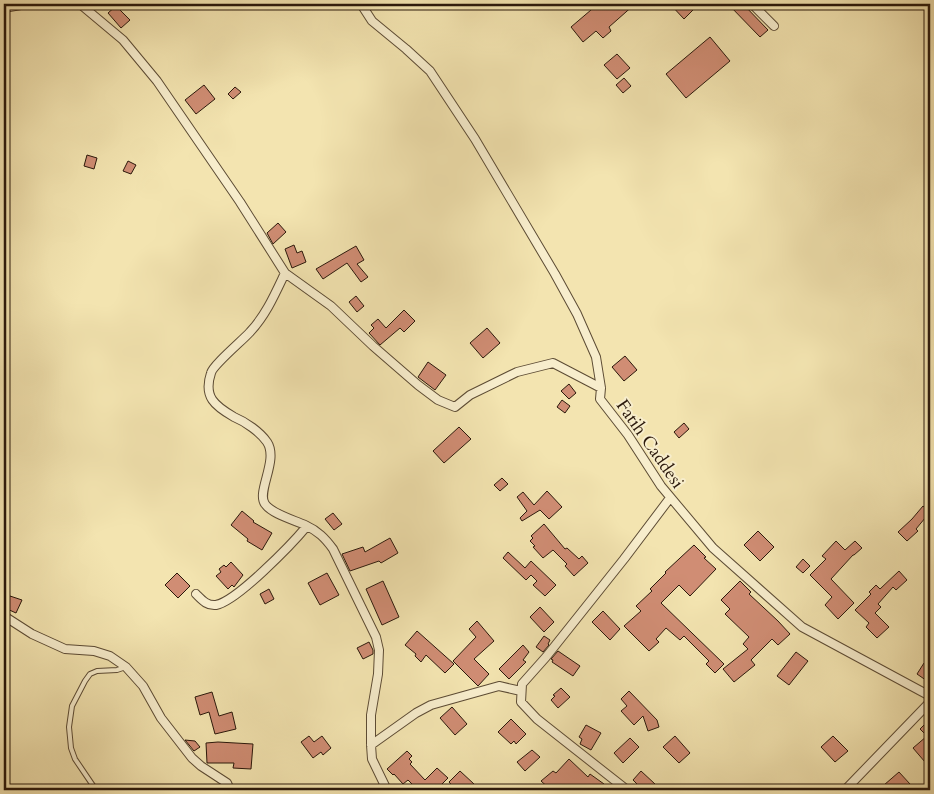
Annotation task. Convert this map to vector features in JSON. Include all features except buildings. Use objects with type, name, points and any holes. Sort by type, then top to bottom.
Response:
[{"type":"street","points":[[4,8],[26,4]]},
{"type":"street","points":[[80,4],[124,40],[157,81],[240,202],[285,273],[331,306],[373,346],[438,400],[455,407],[470,395],[517,372],[553,363],[601,388]]},
{"type":"street","name":"Fatih Caddesi","points":[[361,4],[372,21],[430,72],[475,139],[577,314],[596,357],[601,388],[600,399],[628,435],[670,498],[713,548],[802,627],[930,696]]},
{"type":"street","points":[[752,4],[774,26]]},
{"type":"street","points":[[285,273],[271,303],[251,331],[211,370],[208,387],[210,396],[216,405],[260,434],[268,443],[271,455],[262,497],[263,502],[274,511],[308,526],[324,537],[334,549],[376,636],[379,650],[378,674],[372,715],[371,745],[372,759],[387,790]]},
{"type":"street","points":[[621,789],[537,719],[521,702],[522,684],[546,657],[670,498]]},
{"type":"street","points":[[196,594],[204,603],[210,605],[217,605],[233,596],[262,572],[308,526]]},
{"type":"street","points":[[4,616],[32,634],[66,649],[102,653],[126,667],[143,686],[161,718],[192,758],[227,783],[230,790]]},
{"type":"street","points":[[371,745],[431,704],[499,686],[521,691]]},
{"type":"street","points":[[845,790],[930,702]]},
{"type":"lane","points":[[94,787],[75,759],[71,748],[69,727],[72,706],[90,674],[97,671],[117,670],[126,667]]}]
